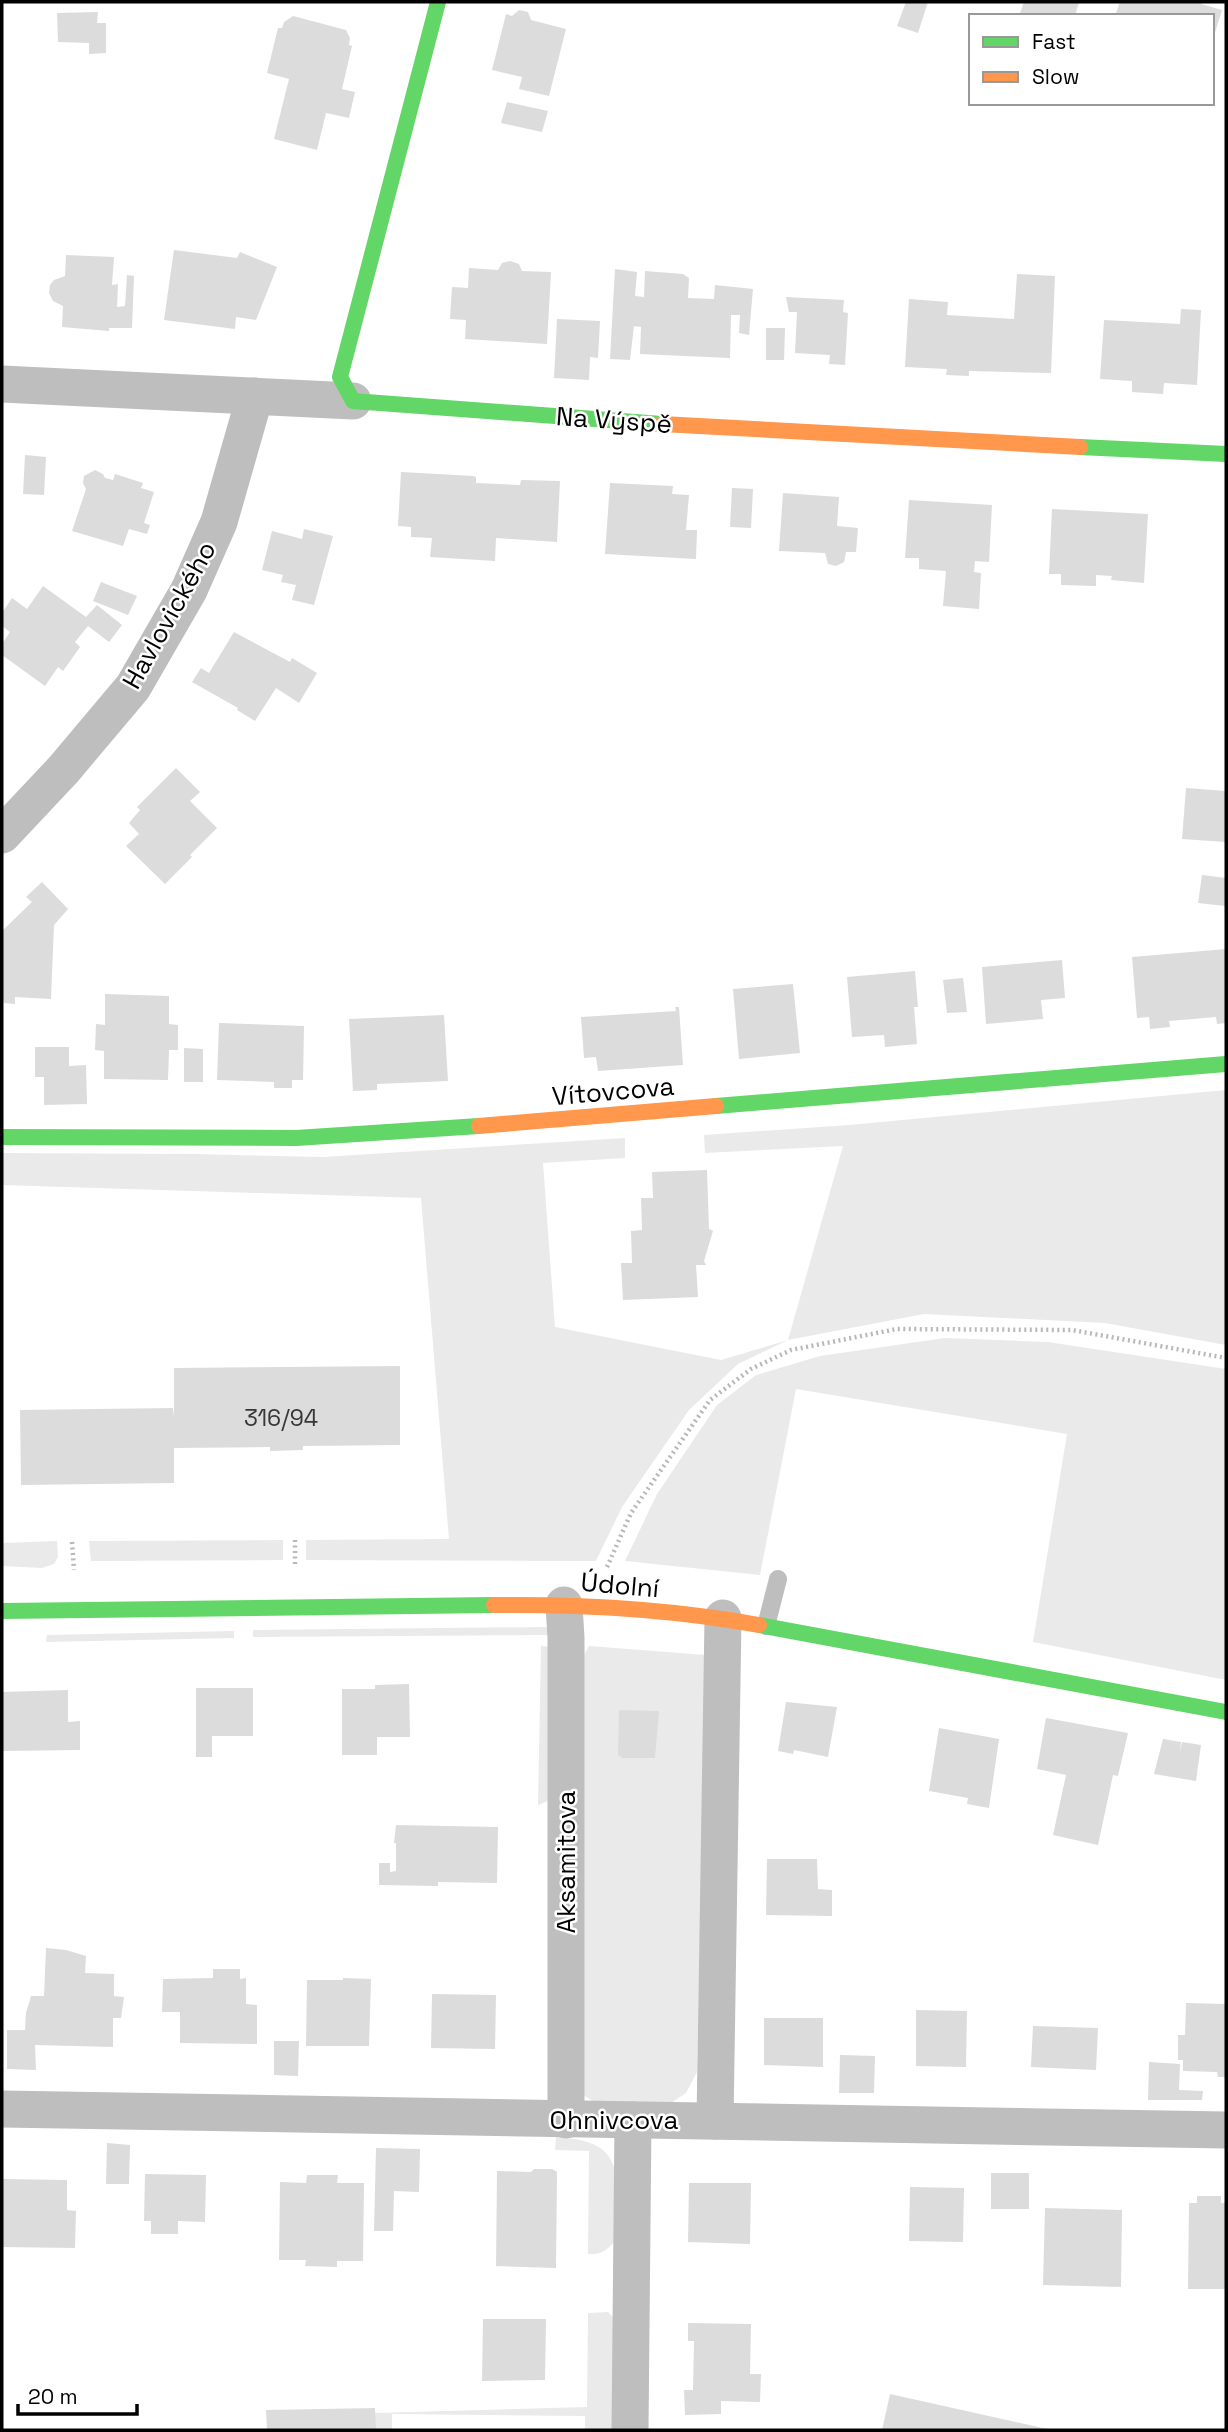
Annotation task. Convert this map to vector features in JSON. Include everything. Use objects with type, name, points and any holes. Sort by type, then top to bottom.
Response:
[{"type":"street","points":[[354,401],[340,377],[438,2]]},
{"type":"street","name":"Na Výspě","points":[[2,384],[354,401],[718,428],[1226,454]]},
{"type":"street","name":"Havlovického","points":[[2,835],[64,769],[133,687],[189,590],[219,522],[255,397]]},
{"type":"street","name":"Vítovcova","points":[[2,1137],[296,1138],[367,1135],[1226,1064]]},
{"type":"street","name":"Údolní","points":[[2,1611],[577,1606],[723,1618],[1226,1712]]},
{"type":"street","name":"Aksamitova","points":[[566,2120],[566,1638],[577,1606]]},
{"type":"street","points":[[715,2121],[723,1618]]},
{"type":"street","name":"Ohnivcova","points":[[2,2109],[1226,2130]]},
{"type":"street","points":[[630,2430],[634,2120]]},
{"type":"lane","points":[[766,1626],[778,1579]]},
{"type":"path","points":[[577,1606],[631,1513],[709,1399],[751,1369],[791,1350],[897,1329],[1072,1330],[1226,1358]]},
{"type":"path","points":[[295,1540],[296,1572]]},
{"type":"path","points":[[72,1542],[75,1575]]},
{"type":"shaded area","points":[[1226,1090],[1226,1345],[1105,1323],[924,1314],[788,1340],[843,1146],[705,1153],[704,1135],[849,1125]]},
{"type":"shaded area","points":[[625,1138],[625,1158],[543,1163],[555,1327],[721,1360],[788,1340],[738,1364],[689,1410],[622,1507],[596,1561],[306,1560],[306,1540],[449,1539],[421,1198],[2,1185],[2,1153],[323,1157]]},
{"type":"shaded area","points":[[945,1338],[1048,1342],[1226,1369],[1226,1680],[1033,1642],[1067,1434],[796,1389],[760,1575],[625,1561],[657,1494],[717,1405],[756,1375],[820,1356]]},
{"type":"shaded area","points":[[283,1540],[283,1560],[91,1561],[89,1541]]},
{"type":"shaded area","points":[[57,1541],[58,1557],[54,1564],[42,1568],[2,1566],[2,1543]]},
{"type":"shaded area","points":[[546,1627],[550,1635],[253,1637],[253,1630]]},
{"type":"shaded area","points":[[234,1631],[234,1638],[46,1642],[47,1635]]},
{"type":"shaded area","points":[[541,1646],[553,1647],[553,1799],[538,1805]]},
{"type":"shaded area","points":[[589,1646],[706,1655],[697,2072],[686,2093],[671,2103],[598,2104],[581,2094],[575,1671]]},
{"type":"shaded area","points":[[556,2137],[580,2140],[597,2146],[608,2156],[614,2168],[617,2182],[616,2240],[601,2253],[588,2254],[589,2151],[555,2150]]},
{"type":"shaded area","points":[[608,2312],[617,2321],[617,2430],[585,2430],[585,2416],[392,2414],[392,2430],[375,2430],[375,2413],[587,2407],[588,2313]]},
{"type":"building","points":[[906,2],[928,2],[918,33],[897,26]]},
{"type":"building","points":[[1024,2],[1079,2],[1076,14],[1020,14]]},
{"type":"building","points":[[1120,2],[1202,2],[1201,4],[1222,10],[1214,36],[1214,14],[1116,14]]},
{"type":"building","points":[[519,10],[528,12],[531,20],[566,29],[549,96],[519,89],[522,77],[492,70],[506,14],[512,16]]},
{"type":"building","points":[[98,12],[97,23],[106,23],[106,53],[89,54],[89,43],[58,42],[57,13]]},
{"type":"building","points":[[293,16],[346,30],[350,38],[349,45],[352,46],[342,89],[355,92],[349,118],[326,113],[317,150],[274,139],[289,79],[267,73],[278,28],[282,28],[284,22]]},
{"type":"building","points":[[507,102],[548,111],[542,132],[501,123]]},
{"type":"building","points":[[174,250],[237,258],[240,252],[277,267],[256,320],[236,317],[235,329],[164,320]]},
{"type":"building","points":[[66,255],[114,257],[112,285],[118,284],[117,307],[125,306],[127,275],[134,276],[132,328],[109,328],[109,331],[62,327],[63,306],[53,301],[49,293],[54,280],[65,276]]},
{"type":"building","points":[[510,261],[519,264],[522,271],[551,272],[547,344],[465,339],[466,320],[450,319],[452,287],[468,288],[469,268],[498,270],[502,263]]},
{"type":"building","points":[[615,269],[637,272],[635,296],[644,297],[645,271],[683,274],[689,278],[688,298],[714,299],[715,285],[753,289],[749,335],[739,333],[740,315],[731,315],[730,358],[640,354],[641,327],[634,326],[630,360],[610,359]]},
{"type":"building","points":[[1017,274],[1055,276],[1051,373],[969,371],[969,376],[946,375],[947,369],[905,367],[909,299],[948,302],[947,315],[1014,319]]},
{"type":"building","points":[[786,297],[844,300],[843,312],[848,313],[845,365],[829,364],[830,355],[795,353],[797,312],[789,312]]},
{"type":"building","points":[[1181,309],[1201,310],[1197,385],[1164,383],[1163,394],[1132,392],[1132,381],[1100,379],[1104,320],[1180,324]]},
{"type":"building","points":[[557,319],[600,321],[598,358],[590,357],[589,380],[554,378]]},
{"type":"building","points":[[766,328],[785,328],[784,360],[766,360]]},
{"type":"building","points":[[25,455],[46,457],[44,495],[23,494]]},
{"type":"building","points":[[95,470],[105,478],[113,480],[115,474],[143,483],[141,488],[154,492],[144,523],[150,525],[147,534],[129,529],[123,546],[72,531],[86,489],[84,476]]},
{"type":"building","points":[[401,472],[473,476],[476,477],[476,483],[520,485],[521,480],[560,481],[557,542],[496,538],[495,561],[430,557],[432,538],[411,537],[411,527],[398,526]]},
{"type":"building","points":[[610,483],[673,486],[672,494],[689,495],[686,530],[697,530],[696,559],[605,554]]},
{"type":"building","points":[[732,488],[753,489],[751,528],[730,527]]},
{"type":"building","points":[[783,493],[839,497],[837,526],[858,528],[856,552],[846,552],[844,562],[836,566],[828,564],[825,553],[779,551]]},
{"type":"building","points":[[909,500],[992,505],[989,562],[975,561],[974,572],[981,573],[979,609],[943,606],[946,571],[919,569],[919,558],[905,558]]},
{"type":"building","points":[[1052,509],[1148,514],[1144,583],[1111,580],[1112,576],[1096,575],[1096,586],[1061,585],[1061,574],[1049,574]]},
{"type":"building","points":[[304,529],[333,536],[314,605],[292,600],[296,585],[281,582],[283,575],[262,570],[272,531],[302,539]]},
{"type":"building","points":[[101,582],[137,596],[128,615],[93,601]]},
{"type":"building","points":[[43,586],[86,617],[97,605],[122,625],[109,642],[88,626],[75,642],[80,647],[63,671],[58,667],[45,686],[2,655],[2,644],[10,632],[2,626],[2,613],[12,598],[27,609]]},
{"type":"building","points":[[234,632],[290,662],[292,658],[317,673],[299,703],[276,688],[255,721],[237,710],[238,708],[192,682],[201,668],[209,673]]},
{"type":"building","points":[[176,768],[200,792],[190,801],[217,828],[165,884],[126,846],[139,834],[129,823],[140,810],[137,807]]},
{"type":"building","points":[[1186,788],[1226,791],[1226,842],[1182,839]]},
{"type":"building","points":[[1202,875],[1226,878],[1226,906],[1198,903]]},
{"type":"building","points":[[42,882],[68,909],[54,925],[51,999],[15,997],[15,1004],[4,1003],[2,931],[32,902],[26,897]]},
{"type":"building","points":[[1226,949],[1226,1023],[1217,1024],[1216,1017],[1169,1021],[1170,1027],[1150,1029],[1149,1017],[1137,1018],[1132,957]]},
{"type":"building","points":[[1062,960],[1065,998],[1041,1000],[1043,1019],[986,1024],[982,967]]},
{"type":"building","points":[[915,971],[917,1044],[885,1047],[884,1035],[852,1037],[847,977]]},
{"type":"building","points":[[963,978],[967,1012],[947,1013],[943,980]]},
{"type":"building","points":[[793,984],[800,1053],[739,1059],[733,989]]},
{"type":"building","points":[[105,994],[169,996],[169,1024],[178,1025],[178,1050],[169,1050],[168,1080],[104,1079],[104,1051],[95,1050],[96,1024],[105,1025]]},
{"type":"building","points":[[675,1007],[679,1007],[683,1065],[598,1071],[596,1057],[584,1058],[581,1017],[676,1011]]},
{"type":"building","points":[[444,1015],[448,1081],[377,1084],[377,1090],[353,1091],[349,1019]]},
{"type":"building","points":[[219,1023],[304,1026],[303,1080],[292,1080],[292,1088],[274,1088],[274,1082],[217,1080]]},
{"type":"building","points":[[35,1047],[69,1047],[69,1066],[86,1065],[87,1104],[44,1105],[44,1077],[35,1077]]},
{"type":"building","points":[[184,1048],[203,1049],[203,1082],[184,1082]]},
{"type":"building","points":[[707,1170],[709,1229],[713,1231],[704,1261],[706,1265],[696,1265],[698,1297],[623,1300],[621,1263],[632,1263],[631,1231],[642,1230],[641,1198],[653,1198],[652,1172]]},
{"type":"building","points":[[400,1366],[400,1445],[303,1446],[303,1450],[270,1451],[270,1447],[174,1448],[174,1483],[21,1485],[20,1410],[173,1408],[174,1417],[174,1368]]},
{"type":"building","points":[[409,1684],[410,1737],[377,1737],[377,1755],[342,1755],[342,1689],[375,1689],[375,1685]]},
{"type":"building","points":[[196,1688],[253,1688],[253,1736],[212,1736],[212,1757],[196,1757]]},
{"type":"building","points":[[68,1690],[68,1722],[80,1721],[80,1750],[2,1751],[2,1692]]},
{"type":"building","points":[[786,1702],[837,1707],[828,1757],[794,1750],[793,1754],[778,1751]]},
{"type":"building","points":[[619,1710],[659,1711],[655,1758],[618,1756]]},
{"type":"building","points":[[1046,1718],[1128,1733],[1118,1776],[1113,1775],[1098,1845],[1053,1835],[1066,1775],[1037,1769]]},
{"type":"building","points":[[939,1728],[999,1739],[989,1808],[967,1804],[968,1798],[929,1791]]},
{"type":"building","points":[[1163,1739],[1181,1742],[1180,1752],[1182,1742],[1201,1745],[1196,1781],[1154,1774]]},
{"type":"building","points":[[396,1825],[498,1827],[497,1883],[379,1885],[379,1863],[390,1863],[390,1872],[396,1871]]},
{"type":"building","points":[[767,1859],[817,1859],[818,1889],[832,1890],[832,1916],[766,1915]]},
{"type":"building","points":[[46,1948],[86,1956],[85,1973],[114,1974],[114,1996],[124,1997],[121,2018],[113,2018],[113,2047],[35,2045],[36,2070],[7,2069],[7,2030],[25,2030],[31,1996],[44,1996]]},
{"type":"building","points":[[213,1969],[240,1969],[240,1979],[246,1978],[246,2004],[257,2005],[257,2044],[180,2043],[180,2012],[162,2012],[163,1979],[213,1978]]},
{"type":"building","points":[[371,1979],[369,2046],[306,2046],[307,1980]]},
{"type":"building","points":[[432,1994],[496,1995],[495,2049],[431,2048]]},
{"type":"building","points":[[1186,2003],[1226,2004],[1226,2077],[1218,2077],[1217,2072],[1183,2071],[1183,2060],[1178,2060],[1178,2035],[1185,2035]]},
{"type":"building","points":[[916,2010],[967,2011],[966,2067],[916,2066]]},
{"type":"building","points":[[764,2018],[823,2018],[823,2067],[764,2065]]},
{"type":"building","points":[[1033,2026],[1098,2028],[1096,2070],[1031,2067]]},
{"type":"building","points":[[274,2041],[299,2041],[298,2076],[274,2075]]},
{"type":"building","points":[[840,2055],[875,2056],[874,2093],[839,2093]]},
{"type":"building","points":[[1149,2062],[1180,2064],[1179,2090],[1203,2091],[1202,2100],[1148,2100]]},
{"type":"building","points":[[107,2143],[130,2145],[129,2184],[106,2184]]},
{"type":"building","points":[[376,2148],[420,2149],[419,2192],[394,2191],[393,2231],[374,2231]]},
{"type":"building","points":[[534,2169],[552,2169],[557,2172],[556,2268],[496,2266],[497,2171],[531,2172]]},
{"type":"building","points":[[991,2173],[1029,2173],[1029,2209],[991,2209]]},
{"type":"building","points":[[145,2174],[206,2175],[205,2222],[178,2221],[178,2234],[151,2234],[151,2221],[144,2221]]},
{"type":"building","points":[[307,2175],[338,2175],[337,2183],[364,2183],[363,2261],[337,2261],[337,2267],[305,2266],[306,2260],[279,2260],[280,2182],[306,2183]]},
{"type":"building","points":[[2,2179],[67,2180],[67,2210],[76,2211],[75,2248],[2,2247]]},
{"type":"building","points":[[689,2183],[751,2183],[750,2244],[688,2242]]},
{"type":"building","points":[[910,2187],[964,2188],[963,2242],[909,2241]]},
{"type":"building","points":[[1197,2196],[1221,2196],[1221,2203],[1226,2203],[1226,2289],[1188,2289],[1189,2203],[1197,2203]]},
{"type":"building","points":[[1045,2208],[1122,2210],[1121,2287],[1043,2285]]},
{"type":"building","points":[[483,2319],[546,2319],[545,2380],[482,2381]]},
{"type":"building","points":[[688,2323],[751,2324],[750,2374],[761,2374],[760,2402],[721,2401],[721,2414],[685,2415],[684,2390],[693,2390],[694,2341],[688,2341]]},
{"type":"building","points":[[890,2394],[1047,2429],[1047,2430],[882,2430]]},
{"type":"building","points":[[375,2408],[376,2430],[267,2430],[266,2410]]},
{"type":"traffic: fast","points":[[438,2],[340,377],[353,401],[662,424]]},
{"type":"traffic: fast","points":[[1080,447],[1226,454]]},
{"type":"traffic: fast","points":[[716,1106],[1226,1064]]},
{"type":"traffic: fast","points":[[2,1137],[296,1138],[479,1126]]},
{"type":"traffic: fast","points":[[2,1611],[494,1605]]},
{"type":"traffic: fast","points":[[759,1625],[1226,1712]]},
{"type":"traffic: slow","points":[[662,424],[1080,447]]},
{"type":"traffic: slow","points":[[479,1126],[716,1106]]},
{"type":"traffic: slow","points":[[494,1605],[627,1609],[759,1625]]}]
